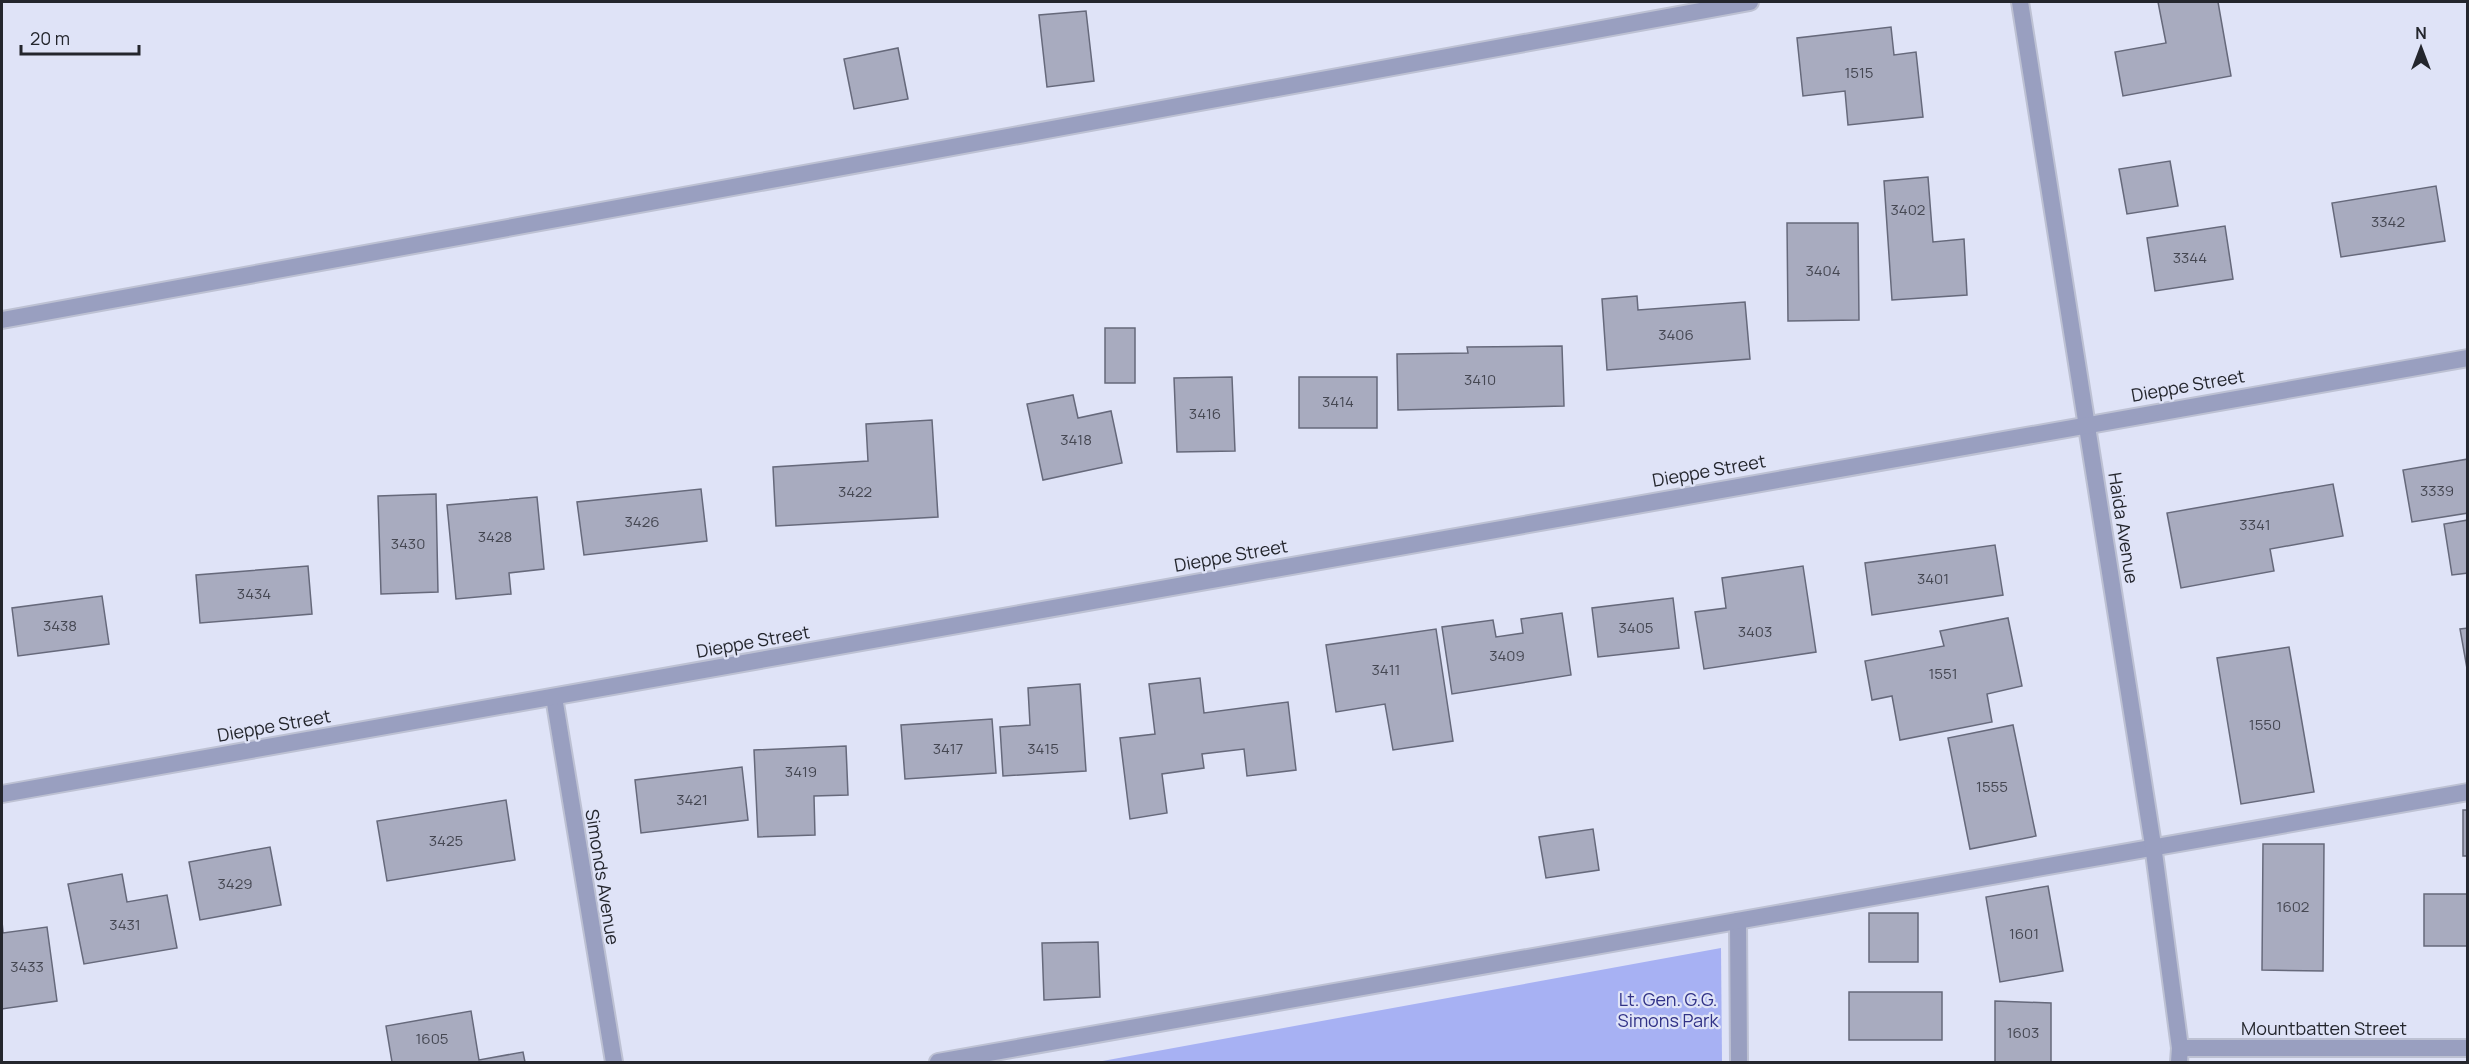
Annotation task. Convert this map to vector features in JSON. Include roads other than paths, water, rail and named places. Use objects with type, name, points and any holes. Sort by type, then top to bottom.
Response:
[{"type":"street","points":[[2,320],[1750,2]]},
{"type":"street","name":"Haida Avenue","points":[[2020,2],[2153,845],[2180,1055]]},
{"type":"street","name":"Dieppe Street","points":[[2,794],[2087,423],[2468,358]]},
{"type":"street","name":"Simonds Avenue","points":[[554,697],[614,1062]]},
{"type":"street","points":[[938,1062],[1738,921],[2153,845],[2468,792]]},
{"type":"street","points":[[1738,921],[1739,1062]]},
{"type":"street","name":"Mountbatten Street","points":[[2180,1055],[2468,1048]]},
{"type":"park label","name":"Lt. Gen. G.G. Simons Park","points":[[1668,1010]]}]
